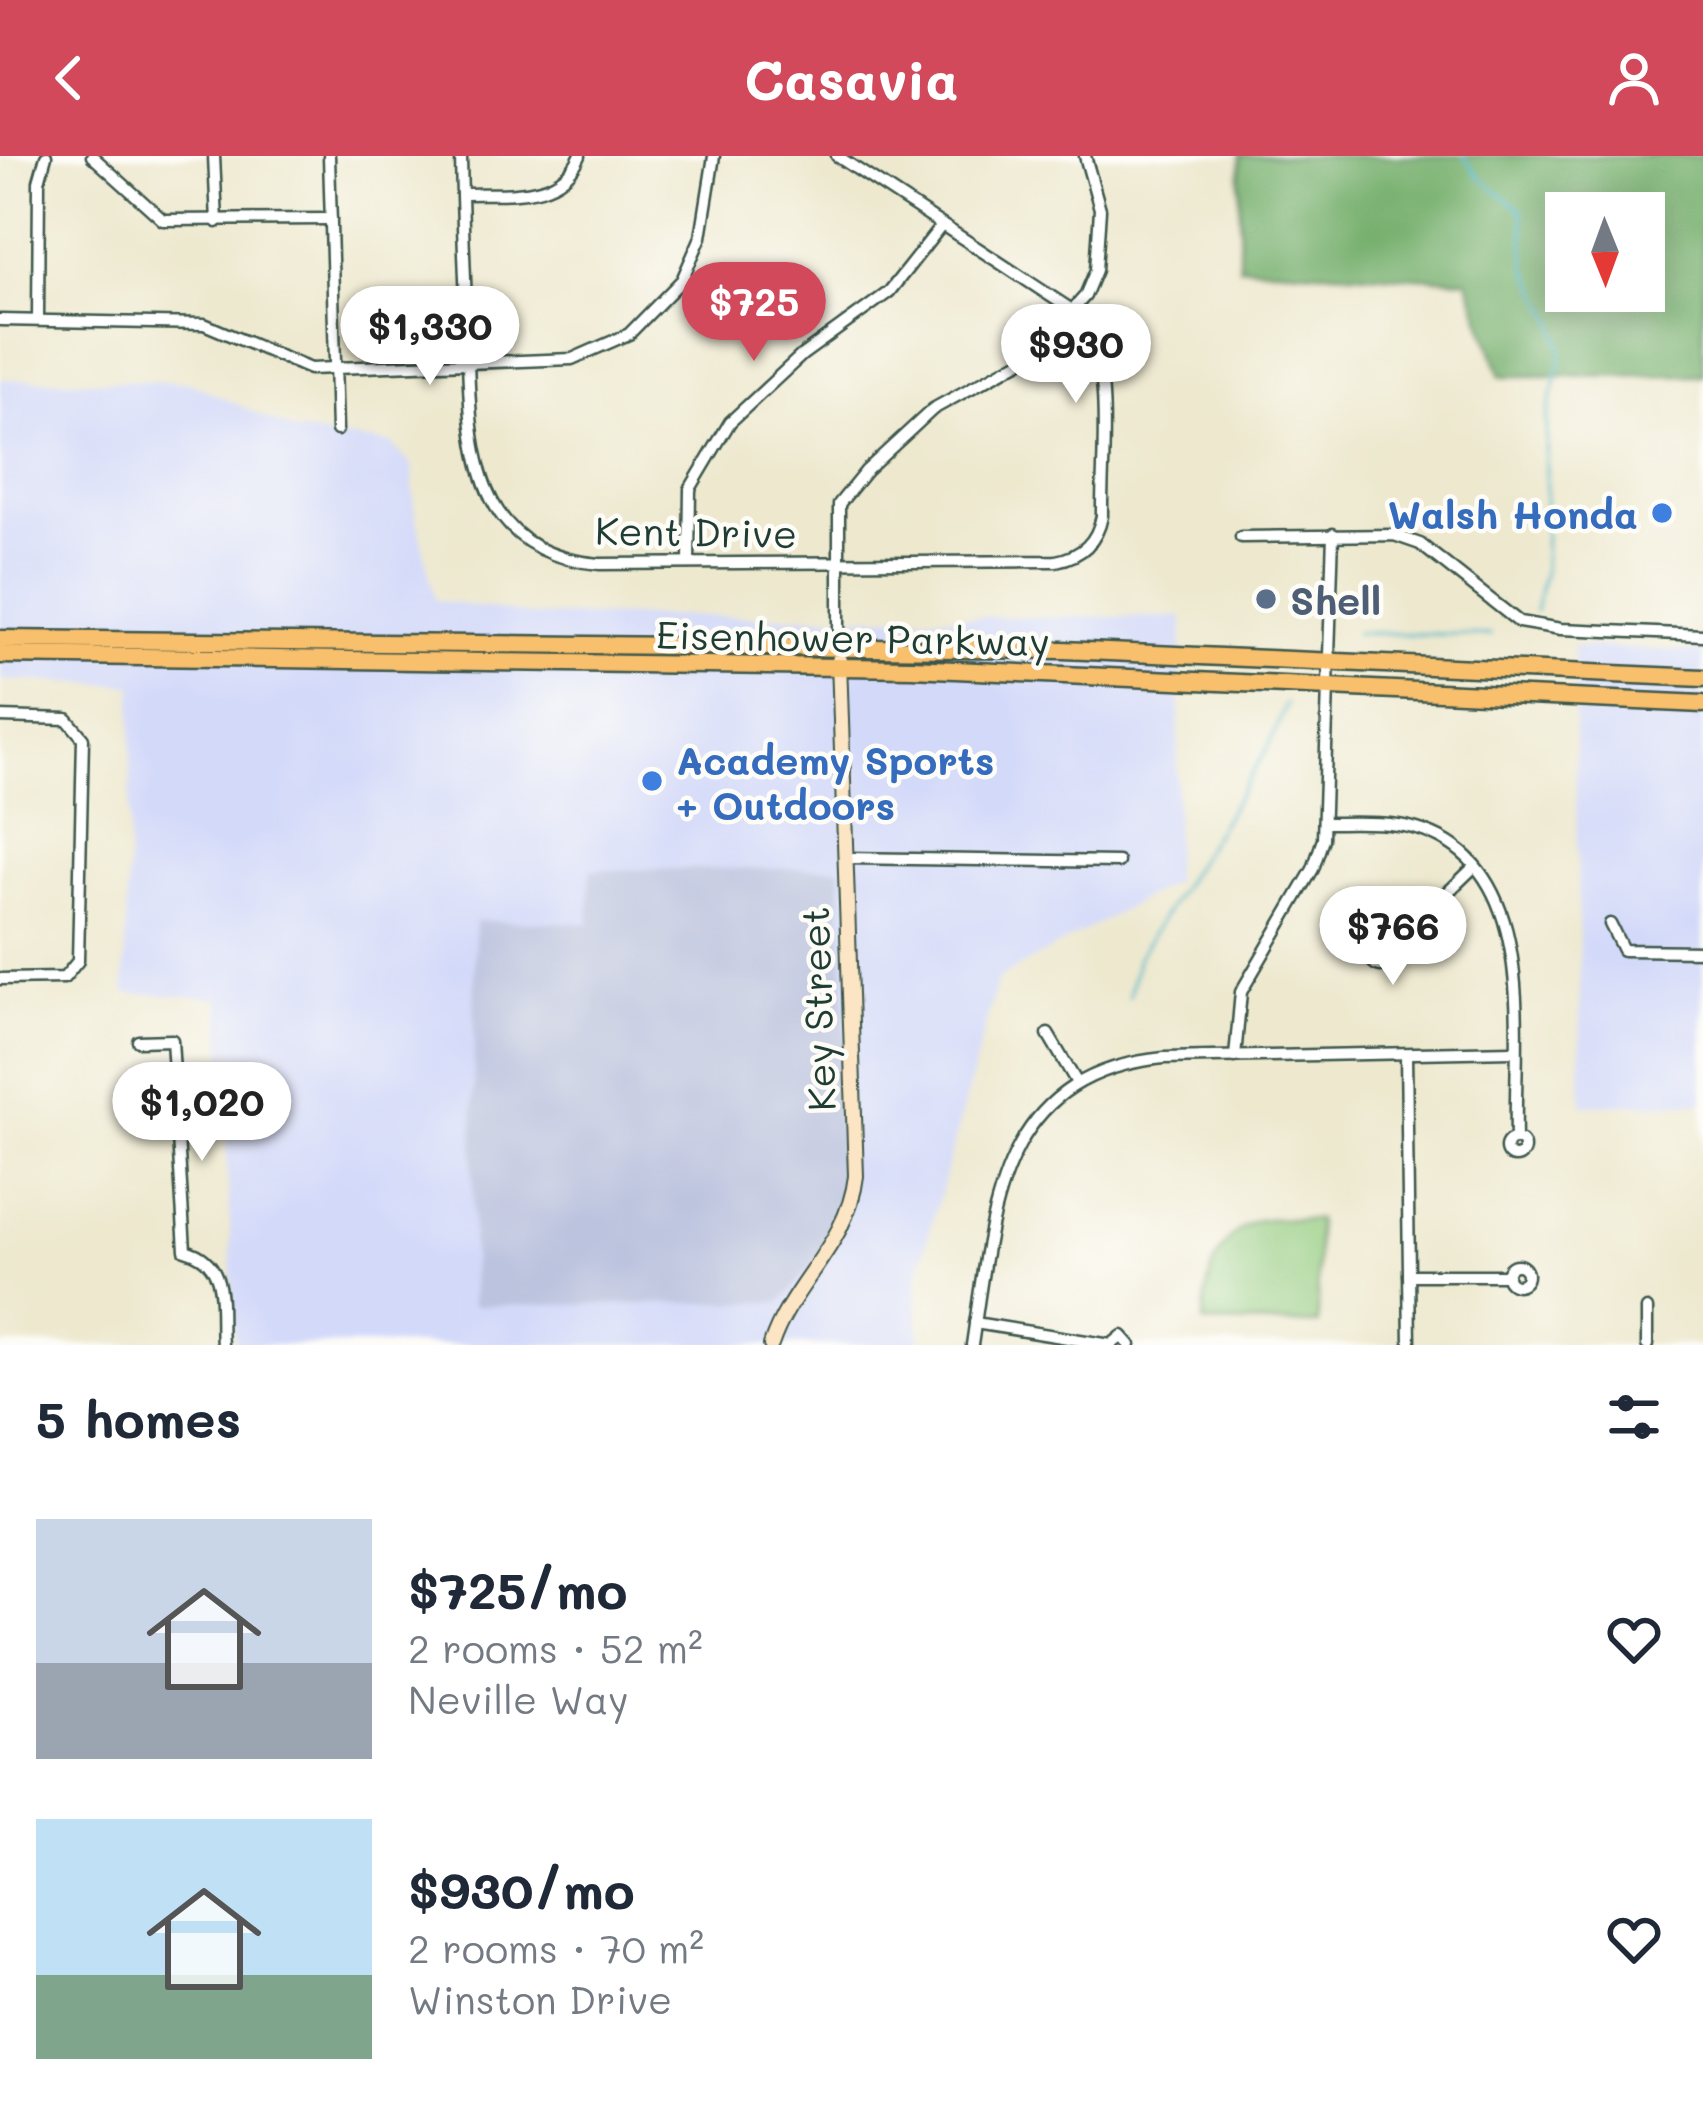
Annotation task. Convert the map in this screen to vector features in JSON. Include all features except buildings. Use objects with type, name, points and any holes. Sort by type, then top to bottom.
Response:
[{"type":"main road","name":"Eisenhower Parkway","points":[[0,640],[839,657],[1330,689],[1703,704]]},
{"type":"main road","name":"Eisenhower Parkway","points":[[0,655],[1330,662],[1703,678]]},
{"type":"street","points":[[38,320],[39,181],[46,156]]},
{"type":"street","points":[[92,156],[163,220],[331,219]]},
{"type":"street","points":[[214,156],[217,222]]},
{"type":"street","points":[[329,156],[337,430]]},
{"type":"street","name":"Kent Drive","points":[[461,156],[473,458],[494,505],[514,527],[552,553],[584,562],[1056,561],[1091,544],[1102,516],[1099,359],[1089,329],[1072,311]]},
{"type":"street","points":[[462,194],[548,188],[569,175],[580,156]]},
{"type":"street","points":[[0,320],[204,324],[298,367],[572,358],[614,343],[648,319],[682,280],[694,255],[714,156]]},
{"type":"street","points":[[837,156],[1072,311]]},
{"type":"street","points":[[839,657],[839,504],[933,409],[1016,367],[1072,311],[1093,281],[1099,242],[1098,190],[1085,156]]},
{"type":"street","points":[[689,563],[690,489],[730,422],[802,355],[889,292],[942,225]]},
{"type":"street","points":[[1241,537],[1386,534],[1420,544],[1504,614],[1536,627],[1703,634]]},
{"type":"street","points":[[1235,1057],[1241,992],[1313,869],[1325,823],[1333,535]]},
{"type":"street","name":"Key Street","points":[[771,1345],[782,1317],[841,1232],[854,1190],[839,657]]},
{"type":"street","points":[[0,717],[67,718],[83,738],[78,961],[64,978],[0,980]]},
{"type":"street","points":[[1325,823],[1416,829],[1443,841],[1491,886],[1508,929],[1516,1138]]},
{"type":"street","points":[[845,858],[1118,862]]},
{"type":"street","points":[[1389,949],[1474,866]]},
{"type":"street","points":[[1610,924],[1613,939],[1624,950],[1703,951]]},
{"type":"street","points":[[1048,1034],[1077,1083]]},
{"type":"street","points":[[138,1041],[172,1040],[185,1250],[206,1256],[219,1270],[222,1345]]},
{"type":"street","points":[[972,1345],[993,1205],[1003,1174],[1028,1128],[1077,1083],[1144,1060],[1513,1051]]},
{"type":"street","points":[[1406,1054],[1410,1345]]},
{"type":"street","points":[[1409,1275],[1507,1275]]},
{"type":"street","points":[[1647,1309],[1647,1345]]},
{"type":"street","points":[[975,1323],[1111,1345],[1122,1336],[1130,1345]]},
{"type":"shaded area","points":[[0,379],[189,382],[294,431],[392,444],[412,466],[414,506],[435,600],[534,616],[1183,617],[1173,882],[998,979],[917,1278],[920,1345],[235,1345],[220,998],[124,993],[133,685],[0,680]]},
{"type":"shaded area","points":[[1573,646],[1703,652],[1703,1103],[1582,1105]]},
{"type":"shaded area","points":[[840,868],[847,1197],[832,1241],[781,1302],[472,1306],[475,921],[589,923],[590,870]]},
{"type":"green space","points":[[1240,156],[1703,156],[1703,375],[1501,376],[1467,280],[1239,266]]},
{"type":"green space","points":[[1265,1219],[1317,1220],[1318,1324],[1204,1323],[1213,1266],[1238,1231]]},
{"type":"waterway","points":[[1464,156],[1478,176],[1522,211],[1526,267],[1555,321],[1562,353],[1547,418],[1544,572],[1535,611]]},
{"type":"waterway","points":[[1356,633],[1491,635]]},
{"type":"waterway","points":[[1129,996],[1138,957],[1269,746],[1286,704]]},
{"type":"place","name":"Walsh Honda","points":[[1662,513]]},
{"type":"place","name":"Shell","points":[[1266,599]]},
{"type":"place","name":"Academy Sports + Outdoors","points":[[652,781]]}]
